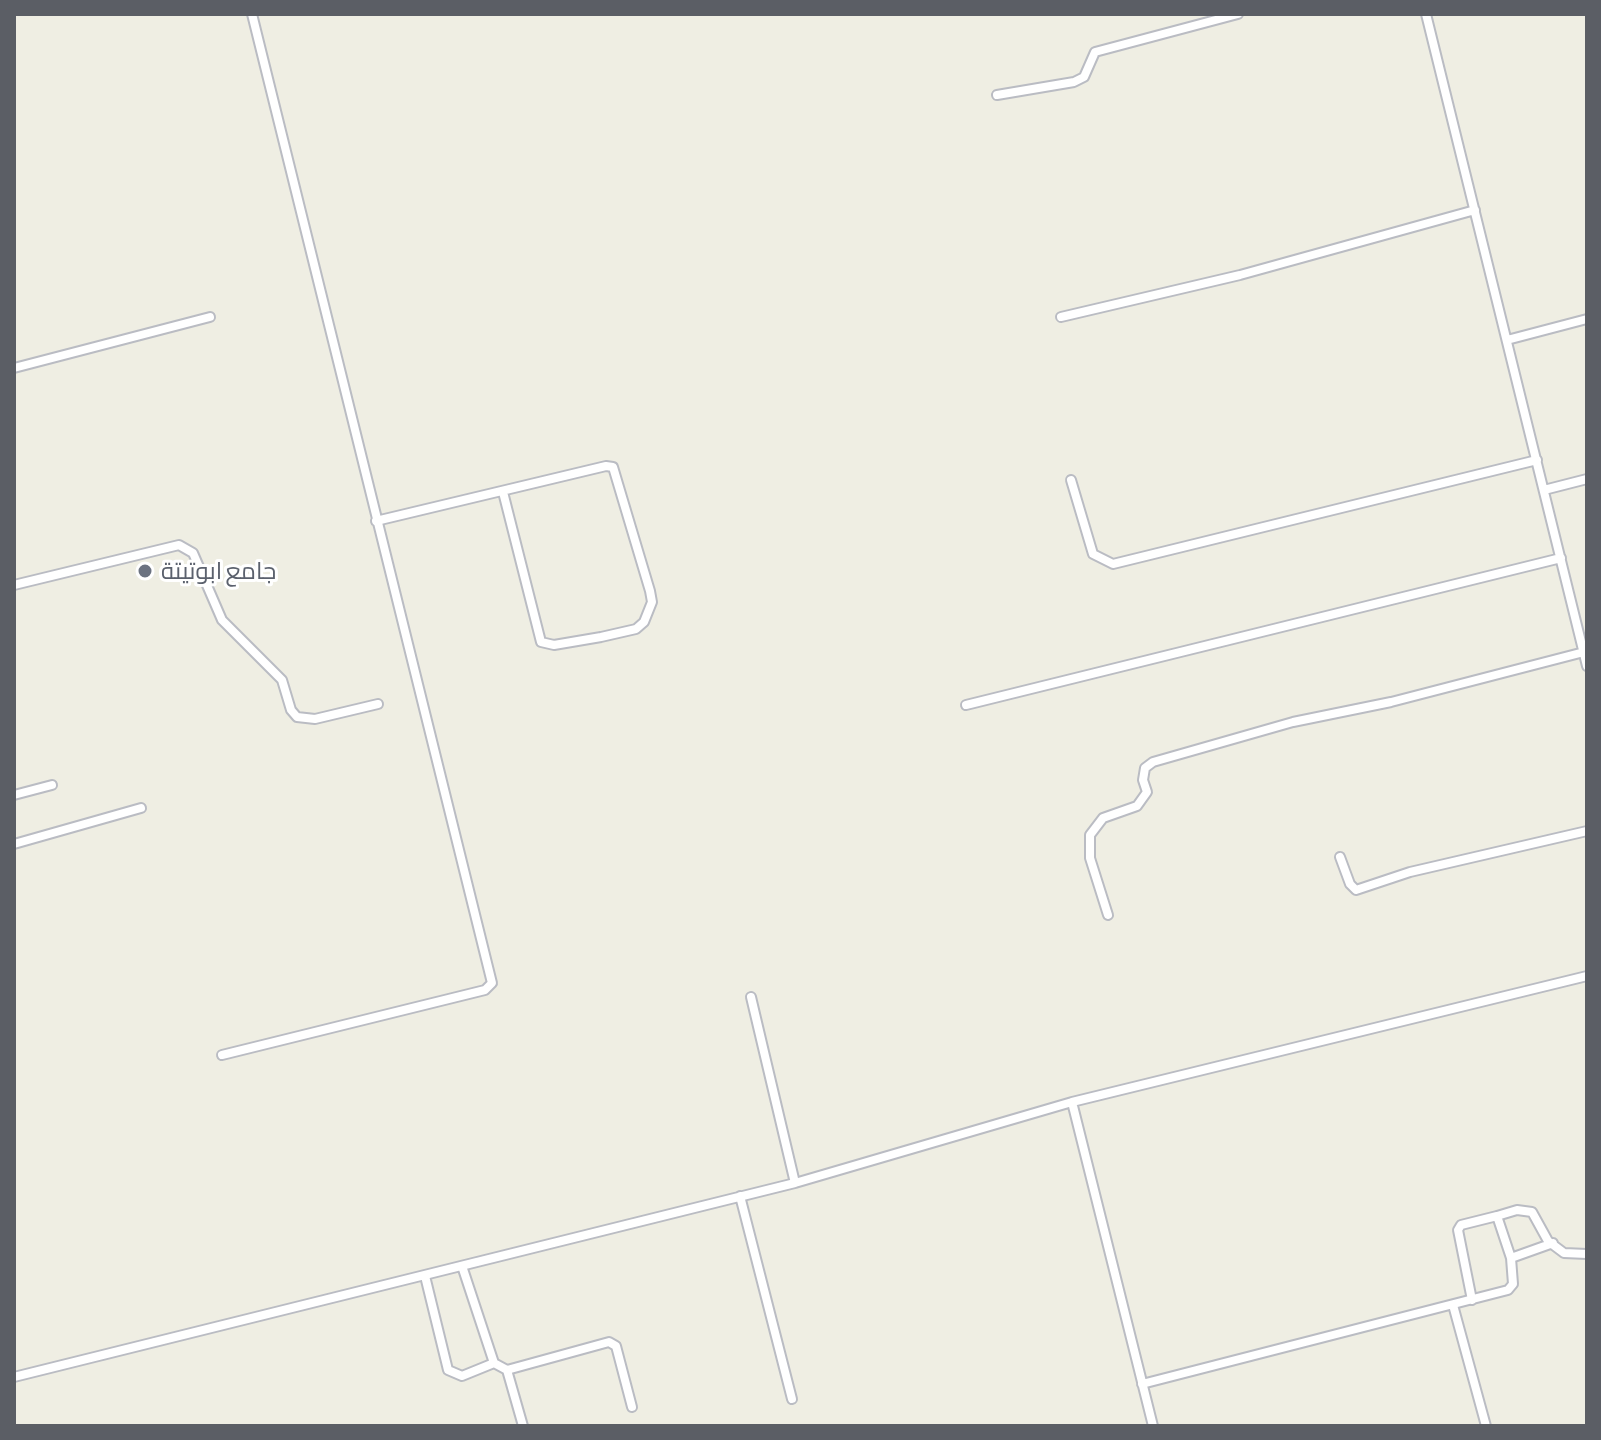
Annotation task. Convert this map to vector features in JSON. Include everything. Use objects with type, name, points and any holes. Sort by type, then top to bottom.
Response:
[{"type":"street","points":[[222,1055],[485,990],[492,983],[252,14]]},
{"type":"street","points":[[997,95],[1074,82],[1084,77],[1095,52],[1238,14]]},
{"type":"street","points":[[1426,14],[1587,666]]},
{"type":"street","points":[[1061,317],[1240,275],[1475,210]]},
{"type":"street","points":[[14,368],[210,317]]},
{"type":"street","points":[[1507,340],[1587,319]]},
{"type":"street","points":[[1071,480],[1093,554],[1113,564],[1537,460]]},
{"type":"street","points":[[376,521],[503,492],[613,467],[619,478],[639,562],[650,591],[652,602],[644,622],[636,629],[601,637],[554,645],[541,642],[503,492]]},
{"type":"street","points":[[1544,490],[1587,479]]},
{"type":"street","points":[[14,585],[179,545],[193,553],[222,620],[282,680],[291,710],[297,717],[315,719],[378,704]]},
{"type":"street","points":[[966,705],[1561,558]]},
{"type":"street","points":[[1108,915],[1090,858],[1090,835],[1103,818],[1137,806],[1147,792],[1143,780],[1145,768],[1153,762],[1293,722],[1391,702],[1584,652]]},
{"type":"street","points":[[14,795],[52,785]]},
{"type":"street","points":[[14,844],[141,808]]},
{"type":"street","points":[[1340,857],[1350,884],[1356,890],[1422,869],[1587,831]]},
{"type":"street","points":[[14,1377],[795,1183],[1072,1102],[1587,976]]},
{"type":"street","points":[[751,997],[795,1183]]},
{"type":"street","points":[[1072,1102],[1153,1426]]},
{"type":"street","points":[[740,1196],[792,1399]]},
{"type":"street","points":[[1472,1300],[1458,1230],[1461,1225],[1524,1209],[1532,1212],[1545,1236],[1564,1253],[1587,1254]]},
{"type":"street","points":[[1142,1384],[1508,1290],[1513,1284],[1511,1258],[1497,1216]]},
{"type":"street","points":[[1511,1258],[1553,1243]]},
{"type":"street","points":[[462,1266],[494,1363],[507,1370],[609,1342],[616,1346],[632,1407]]},
{"type":"street","points":[[425,1276],[448,1370],[462,1376],[494,1363]]},
{"type":"street","points":[[1453,1305],[1486,1426]]},
{"type":"street","points":[[507,1370],[523,1426]]},
{"type":"place","name":"جامع ابوتيتة","points":[[145,571]]}]
